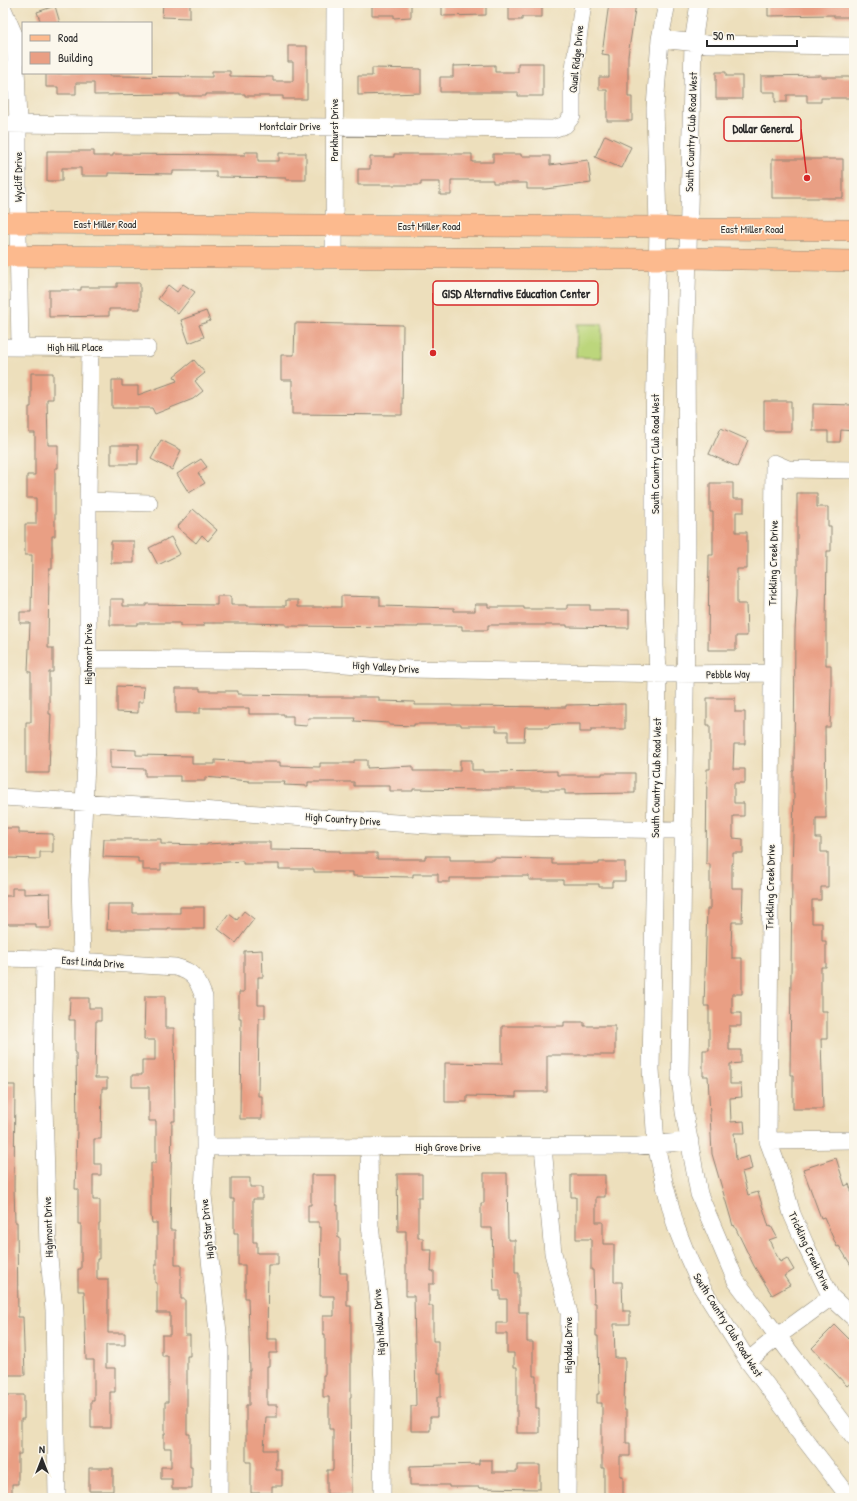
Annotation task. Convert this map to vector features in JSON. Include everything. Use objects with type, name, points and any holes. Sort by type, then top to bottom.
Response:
[{"type":"main road","name":"East Miller Road","points":[[11,223],[658,227],[688,229],[854,230]]},
{"type":"main road","points":[[11,256],[688,258],[854,261]]},
{"type":"street","name":"Parkhurst Drive","points":[[334,258],[335,3]]},
{"type":"street","name":"Quail Ridge Drive","points":[[572,116],[572,84],[583,3]]},
{"type":"street","name":"South Country Club Road West","points":[[667,3],[660,39],[655,108],[658,227],[654,428],[654,586],[658,674],[654,829],[651,1069],[656,1145],[671,1207],[687,1255],[702,1286],[748,1361],[786,1411],[796,1428],[850,1498]]},
{"type":"street","name":"South Country Club Road West","points":[[698,3],[693,42],[686,334],[687,548],[684,674],[684,830],[680,1076],[684,1112],[699,1194],[736,1281],[854,1437]]},
{"type":"street","name":"Wycliff Drive","points":[[3,9],[15,37],[10,124],[11,256],[20,347]]},
{"type":"street","points":[[660,39],[707,44],[854,46]]},
{"type":"street","name":"Montclair Drive","points":[[10,124],[553,129],[565,125],[572,116]]},
{"type":"street","name":"High Hill Place","points":[[3,347],[147,348]]},
{"type":"street","name":"Highmont Drive","points":[[82,961],[80,880],[88,726],[87,659],[90,348]]},
{"type":"street","name":"Trickling Creek Drive","points":[[831,1297],[792,1214],[781,1176],[768,1141],[774,463],[788,469],[854,470]]},
{"type":"street","points":[[88,501],[149,503]]},
{"type":"street","name":"High Valley Drive","points":[[87,659],[306,661],[410,670],[684,674]]},
{"type":"street","name":"Pebble Way","points":[[684,674],[772,673]]},
{"type":"street","name":"High Country Drive","points":[[3,797],[442,826],[684,830]]},
{"type":"street","name":"East Linda Drive","points":[[3,958],[82,961],[175,967],[183,969]]},
{"type":"street","name":"Highmont Drive","points":[[45,959],[43,1070],[48,1247],[54,1310],[57,1497]]},
{"type":"street","name":"High Star Drive","points":[[183,969],[196,978],[204,996],[205,1147],[203,1195],[220,1351],[219,1498]]},
{"type":"street","points":[[768,1141],[854,1140]]},
{"type":"street","name":"High Grove Drive","points":[[205,1147],[543,1147],[656,1145],[690,1141]]},
{"type":"street","name":"High Hollow Drive","points":[[369,1147],[370,1225],[379,1303],[383,1384],[382,1498]]},
{"type":"street","name":"Highdale Drive","points":[[543,1147],[553,1253],[569,1313],[567,1498]]},
{"type":"street","points":[[748,1361],[778,1336],[831,1297],[854,1318]]},
{"type":"green space","points":[[577,324],[602,324],[602,358],[576,357]]},
{"type":"building","points":[[163,3],[190,3],[190,18],[162,17]]},
{"type":"building","points":[[372,3],[411,3],[411,17],[394,18],[394,15],[372,15]]},
{"type":"building","points":[[442,3],[486,3],[486,15],[442,16]]},
{"type":"building","points":[[509,3],[542,3],[542,17],[522,17],[522,20],[509,20]]},
{"type":"building","points":[[609,3],[636,3],[628,56],[628,97],[632,97],[632,121],[607,121],[607,90],[599,90],[599,77],[609,77],[609,55],[602,54]]},
{"type":"building","points":[[768,3],[854,3],[854,17],[834,17],[834,15],[768,16]]},
{"type":"building","points":[[55,6],[60,22],[41,22],[37,12]]},
{"type":"building","points":[[288,46],[307,46],[307,99],[283,99],[283,96],[245,96],[245,94],[206,94],[206,96],[180,96],[180,94],[94,95],[94,83],[76,83],[76,94],[58,94],[58,87],[46,87],[46,74],[212,77],[212,71],[230,71],[230,76],[273,77],[273,81],[293,81],[293,62],[288,62]]},
{"type":"building","points":[[518,63],[543,63],[543,96],[518,96],[518,92],[440,92],[440,77],[453,77],[453,66],[495,65],[495,72],[518,72]]},
{"type":"building","points":[[372,68],[421,69],[421,93],[358,95],[358,76],[372,76]]},
{"type":"building","points":[[716,72],[726,72],[726,76],[742,76],[742,99],[716,99]]},
{"type":"building","points":[[821,75],[821,77],[853,77],[853,98],[821,98],[821,102],[807,102],[807,95],[787,95],[787,102],[775,102],[775,92],[761,92],[761,76]]},
{"type":"building","points":[[605,135],[631,147],[621,168],[595,157]]},
{"type":"building","points":[[47,151],[94,151],[94,156],[113,156],[113,154],[245,155],[245,152],[258,152],[258,161],[279,161],[279,153],[306,153],[306,180],[286,180],[286,178],[216,177],[216,171],[173,171],[173,174],[108,173],[108,176],[81,176],[81,168],[62,168],[62,181],[47,181]]},
{"type":"building","points":[[394,154],[472,154],[472,162],[493,162],[493,154],[550,156],[550,165],[588,160],[591,183],[546,189],[527,189],[527,183],[493,183],[493,180],[451,180],[451,195],[440,195],[440,182],[421,182],[421,185],[358,185],[358,169],[370,169],[370,157],[394,157]]},
{"type":"building","points":[[772,159],[843,159],[843,198],[772,198]]},
{"type":"building","points":[[117,283],[140,283],[140,309],[109,309],[109,316],[49,317],[49,290],[81,290],[81,287],[117,287]]},
{"type":"building","points":[[183,284],[195,292],[178,314],[158,299],[168,285],[177,292]]},
{"type":"building","points":[[206,311],[210,321],[199,325],[204,337],[189,343],[181,320]]},
{"type":"building","points":[[295,323],[403,325],[402,415],[292,414],[292,380],[281,380],[281,355],[294,355]]},
{"type":"building","points":[[194,360],[205,373],[195,381],[203,391],[193,399],[155,414],[152,408],[112,408],[112,380],[122,380],[122,386],[138,386],[138,395],[177,381],[174,376]]},
{"type":"building","points":[[31,373],[53,373],[53,399],[47,399],[48,445],[58,445],[58,468],[55,468],[55,536],[52,536],[52,569],[49,569],[48,648],[53,648],[53,672],[49,672],[49,714],[51,714],[49,773],[26,773],[26,722],[31,722],[31,672],[28,672],[30,623],[20,623],[20,612],[31,612],[32,555],[25,555],[25,524],[36,524],[36,498],[27,498],[27,475],[35,475],[35,433],[29,433]]},
{"type":"building","points":[[764,401],[791,401],[791,431],[764,431]]},
{"type":"building","points":[[813,404],[854,405],[854,431],[841,430],[840,442],[828,442],[828,431],[813,431]]},
{"type":"building","points":[[721,428],[748,440],[737,467],[709,454]]},
{"type":"building","points":[[161,440],[181,450],[172,470],[151,459]]},
{"type":"building","points":[[111,445],[138,445],[138,464],[111,464]]},
{"type":"building","points":[[201,459],[207,467],[198,473],[205,483],[189,493],[177,474]]},
{"type":"building","points":[[710,483],[733,483],[733,499],[744,499],[744,512],[736,512],[736,532],[747,532],[747,569],[737,569],[737,604],[746,604],[747,636],[736,636],[736,650],[708,650],[709,555],[713,555],[713,512],[710,512]]},
{"type":"building","points":[[797,493],[817,493],[817,507],[828,507],[828,526],[831,526],[831,551],[827,551],[826,665],[831,665],[831,691],[830,727],[825,727],[826,818],[816,818],[816,838],[821,838],[821,852],[828,852],[828,887],[821,887],[821,900],[812,900],[812,923],[822,923],[822,941],[826,941],[826,967],[821,967],[821,1011],[827,1011],[827,1039],[821,1039],[823,1109],[793,1109],[793,1075],[790,1075],[795,630],[797,594]]},
{"type":"building","points":[[193,509],[217,530],[208,541],[202,535],[196,543],[177,527]]},
{"type":"building","points":[[171,537],[180,554],[158,565],[149,548]]},
{"type":"building","points":[[111,541],[134,541],[134,563],[111,563]]},
{"type":"building","points":[[217,596],[231,596],[231,605],[246,606],[286,606],[286,600],[298,600],[298,607],[341,607],[341,596],[380,597],[380,606],[454,608],[454,611],[475,611],[475,604],[488,604],[488,607],[524,607],[524,609],[567,609],[567,605],[590,605],[590,610],[629,610],[629,628],[567,627],[567,625],[488,625],[488,630],[462,630],[462,626],[286,626],[286,624],[251,623],[204,623],[204,626],[180,626],[180,623],[137,623],[137,625],[110,625],[110,599],[123,599],[123,606],[146,606],[146,604],[217,605]]},
{"type":"building","points":[[117,686],[144,687],[143,702],[138,702],[138,713],[117,712]]},
{"type":"building","points":[[176,688],[200,688],[200,691],[238,691],[238,694],[308,695],[308,697],[379,697],[379,701],[415,702],[415,705],[566,707],[566,705],[625,704],[625,729],[591,729],[591,732],[580,732],[580,724],[558,724],[549,725],[549,727],[525,727],[524,741],[508,741],[508,731],[496,731],[496,726],[461,726],[461,724],[414,724],[414,726],[389,725],[389,723],[354,721],[355,718],[308,718],[307,726],[293,725],[293,716],[284,716],[284,714],[249,714],[249,708],[200,708],[200,713],[176,713]]},
{"type":"building","points":[[707,698],[735,698],[735,712],[745,712],[745,744],[734,744],[733,769],[745,769],[745,783],[734,783],[734,803],[744,803],[744,816],[733,816],[733,838],[743,839],[743,853],[733,853],[732,864],[732,888],[743,888],[742,922],[732,922],[731,945],[732,958],[742,958],[742,994],[732,994],[732,1013],[741,1013],[741,1026],[729,1026],[729,1050],[741,1050],[741,1063],[730,1064],[730,1084],[741,1084],[742,1097],[730,1098],[731,1122],[744,1121],[745,1133],[734,1133],[736,1160],[749,1156],[752,1169],[742,1172],[748,1195],[758,1192],[769,1227],[771,1226],[777,1237],[769,1240],[780,1262],[787,1258],[794,1270],[784,1276],[790,1285],[772,1295],[754,1266],[734,1225],[733,1226],[712,1154],[708,1076],[703,1076],[703,1050],[709,1050],[709,1006],[704,1006],[707,909],[710,909],[710,864],[706,864],[707,769],[710,769],[710,725],[707,725]]},
{"type":"building","points":[[110,749],[136,750],[136,755],[192,756],[192,764],[215,764],[215,760],[280,762],[280,766],[320,767],[320,763],[354,763],[354,760],[367,760],[367,768],[413,766],[413,771],[460,771],[460,760],[472,760],[472,770],[483,770],[483,772],[557,771],[557,775],[635,773],[635,793],[565,794],[565,790],[531,789],[413,789],[413,791],[390,791],[390,786],[354,786],[354,782],[308,782],[308,786],[284,785],[285,782],[249,782],[205,777],[205,781],[180,781],[180,776],[145,776],[145,769],[110,768]]},
{"type":"building","points":[[3,828],[19,828],[19,833],[53,834],[53,852],[40,852],[40,859],[7,858],[7,847],[3,847]]},
{"type":"building","points":[[104,839],[161,839],[161,844],[207,845],[243,842],[270,842],[270,850],[377,853],[377,859],[425,859],[425,856],[450,856],[450,860],[494,860],[494,858],[552,859],[552,864],[599,864],[599,862],[625,862],[625,881],[612,881],[612,887],[599,887],[599,884],[563,884],[563,880],[529,880],[529,876],[450,878],[450,882],[438,882],[438,874],[413,874],[413,877],[353,876],[353,872],[314,872],[314,869],[279,869],[279,864],[243,864],[243,861],[199,864],[161,864],[161,870],[143,870],[143,862],[138,862],[138,858],[103,857]]},
{"type":"building","points":[[12,888],[24,888],[24,894],[50,893],[51,928],[36,928],[36,924],[3,924],[3,896],[12,896]]},
{"type":"building","points":[[108,904],[133,904],[133,913],[180,913],[180,907],[204,907],[204,929],[107,930]]},
{"type":"building","points":[[244,911],[254,919],[236,943],[218,929],[229,914],[237,920]]},
{"type":"building","points":[[262,950],[263,977],[258,977],[258,1005],[265,1005],[265,1018],[259,1018],[258,1096],[262,1096],[262,1119],[240,1119],[241,1018],[239,1018],[239,992],[244,992],[244,951]]},
{"type":"building","points":[[145,996],[165,996],[165,1028],[174,1028],[175,1121],[172,1121],[170,1230],[175,1230],[175,1265],[181,1265],[181,1299],[185,1299],[185,1335],[190,1335],[190,1356],[187,1356],[187,1434],[190,1434],[192,1489],[172,1489],[172,1479],[161,1479],[161,1467],[171,1467],[171,1448],[164,1448],[165,1402],[168,1402],[168,1356],[162,1356],[162,1335],[170,1335],[170,1313],[157,1313],[157,1283],[155,1283],[155,1265],[157,1265],[157,1223],[152,1223],[151,1216],[151,1163],[156,1163],[156,1121],[149,1121],[149,1087],[132,1087],[132,1075],[142,1075],[142,1060],[155,1060],[155,1040],[144,1040]]},
{"type":"building","points":[[70,998],[89,998],[89,1008],[101,1008],[101,1021],[96,1021],[95,1078],[107,1078],[107,1088],[102,1088],[101,1139],[94,1139],[94,1164],[101,1164],[101,1175],[93,1175],[93,1200],[100,1200],[99,1259],[97,1259],[97,1279],[108,1279],[108,1333],[125,1333],[125,1345],[106,1345],[106,1368],[115,1368],[115,1392],[110,1392],[110,1428],[91,1428],[91,1401],[94,1401],[94,1360],[86,1360],[84,1291],[78,1291],[78,1269],[81,1269],[81,1224],[78,1224],[78,1189],[75,1189],[77,1130],[76,1052],[75,1020],[69,1020]]},
{"type":"building","points":[[564,1022],[584,1022],[584,1026],[615,1026],[615,1055],[547,1055],[547,1092],[516,1092],[516,1097],[467,1096],[467,1102],[445,1102],[445,1063],[502,1064],[502,1026],[564,1026]]},
{"type":"building","points":[[3,1085],[15,1085],[14,1187],[15,1222],[17,1222],[18,1317],[23,1317],[25,1375],[3,1375]]},
{"type":"building","points":[[836,1158],[845,1186],[849,1184],[854,1199],[854,1270],[839,1246],[837,1247],[824,1217],[821,1218],[803,1169]]},
{"type":"building","points":[[484,1173],[507,1173],[508,1240],[515,1240],[515,1273],[519,1273],[519,1312],[527,1312],[527,1342],[533,1342],[533,1376],[536,1376],[536,1408],[539,1408],[539,1433],[517,1433],[517,1367],[514,1367],[514,1353],[507,1353],[507,1334],[496,1334],[496,1323],[507,1323],[507,1299],[500,1299],[500,1291],[494,1291],[492,1228],[481,1228],[481,1203],[484,1203]]},
{"type":"building","points":[[397,1174],[422,1174],[422,1197],[418,1197],[418,1238],[423,1238],[423,1250],[432,1250],[431,1271],[434,1271],[434,1284],[429,1284],[429,1306],[433,1306],[433,1341],[438,1341],[438,1373],[441,1373],[441,1397],[437,1397],[437,1417],[430,1417],[430,1431],[411,1431],[411,1406],[416,1406],[414,1296],[406,1296],[406,1231],[398,1231]]},
{"type":"building","points":[[311,1175],[336,1175],[338,1238],[340,1238],[340,1273],[347,1273],[347,1306],[351,1306],[351,1494],[327,1494],[327,1470],[333,1470],[333,1429],[329,1429],[329,1397],[323,1397],[323,1375],[325,1375],[325,1334],[323,1334],[323,1316],[334,1316],[334,1296],[320,1296],[321,1227],[319,1227],[319,1222],[308,1222],[308,1205],[311,1205]]},
{"type":"building","points":[[571,1175],[605,1175],[605,1197],[596,1197],[596,1222],[603,1222],[603,1244],[614,1244],[614,1282],[622,1282],[623,1311],[630,1311],[630,1324],[614,1324],[615,1358],[625,1358],[624,1410],[626,1410],[626,1443],[630,1443],[630,1456],[620,1456],[620,1476],[623,1476],[623,1498],[604,1498],[604,1468],[602,1468],[602,1403],[597,1403],[597,1394],[599,1394],[598,1336],[596,1336],[596,1303],[594,1303],[593,1270],[591,1270],[591,1239],[576,1239],[576,1197],[571,1197]]},
{"type":"building","points":[[231,1178],[250,1178],[250,1187],[262,1187],[262,1199],[253,1199],[253,1242],[257,1242],[257,1253],[278,1253],[278,1265],[268,1265],[267,1339],[277,1339],[277,1353],[269,1353],[269,1366],[267,1366],[267,1405],[277,1405],[277,1417],[266,1417],[264,1450],[276,1450],[276,1470],[282,1470],[282,1486],[272,1486],[272,1493],[251,1493],[251,1462],[246,1462],[246,1405],[249,1405],[250,1371],[248,1298],[245,1298],[245,1265],[238,1265],[238,1233],[234,1233],[234,1199],[231,1199]]},
{"type":"building","points":[[835,1325],[854,1344],[854,1380],[847,1386],[812,1348]]},
{"type":"building","points":[[3,1395],[24,1395],[24,1419],[21,1419],[21,1454],[18,1454],[18,1484],[12,1484],[12,1498],[3,1498]]},
{"type":"building","points":[[479,1460],[492,1460],[492,1472],[517,1472],[517,1465],[540,1465],[540,1489],[410,1485],[410,1466],[479,1464]]},
{"type":"building","points":[[89,1468],[113,1468],[113,1491],[89,1491]]},
{"type":"place","name":"Dollar General","points":[[807,178]]},
{"type":"place","name":"GISD Alternative Education Center","points":[[433,353]]}]
